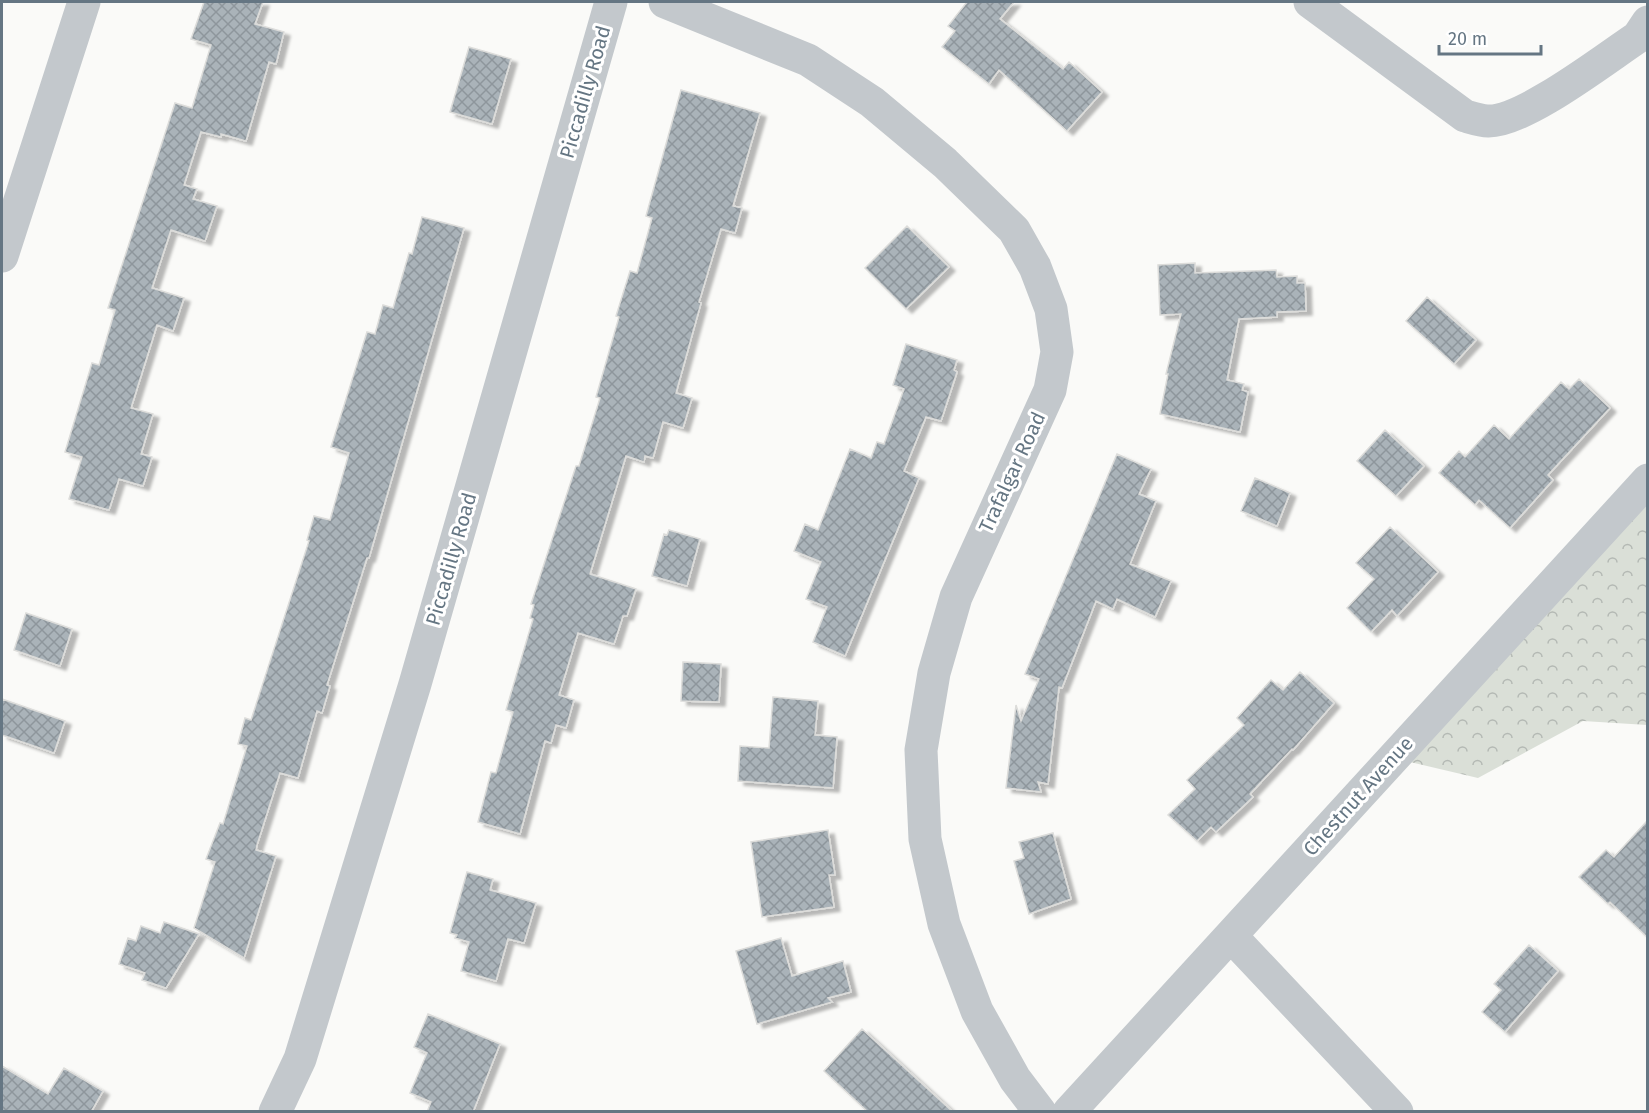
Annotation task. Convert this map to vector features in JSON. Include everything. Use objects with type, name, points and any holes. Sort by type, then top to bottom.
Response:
[{"type":"street","points":[[2,256],[84,2]]},
{"type":"street","name":"Piccadilly Road","points":[[275,1112],[300,1059],[415,684],[611,2]]},
{"type":"street","name":"Trafalgar Road","points":[[665,2],[808,60],[872,102],[945,163],[1014,230],[1035,267],[1051,309],[1057,352],[1050,390],[956,597],[934,673],[921,750],[925,839],[944,924],[977,1011],[1015,1079],[1040,1112]]},
{"type":"street","points":[[1310,2],[1465,116],[1488,121],[1507,118],[1530,108],[1644,30]]},
{"type":"street","name":"Chestnut Avenue","points":[[1069,1112],[1647,480]]},
{"type":"street","points":[[1231,936],[1397,1112]]},
{"type":"green space","points":[[1647,503],[1647,725],[1583,721],[1478,778],[1410,762]]},
{"type":"building","points":[[204,2],[263,2],[255,24],[284,32],[276,64],[269,62],[246,141],[221,134],[221,137],[201,132],[184,185],[197,189],[193,199],[217,206],[205,241],[171,230],[152,288],[184,298],[173,331],[157,325],[131,408],[153,414],[141,454],[152,457],[143,486],[119,479],[109,510],[69,499],[82,457],[65,452],[92,363],[99,365],[115,310],[108,308],[175,103],[192,108],[211,45],[191,39]]},
{"type":"building","points":[[967,2],[1014,2],[1000,19],[1063,69],[1069,62],[1102,92],[1067,131],[999,70],[989,84],[942,47],[955,31],[948,26]]},
{"type":"building","points":[[469,47],[511,59],[492,124],[450,112]]},
{"type":"building","points":[[681,90],[760,113],[733,206],[742,208],[735,233],[721,229],[699,302],[701,303],[676,393],[692,398],[683,428],[663,422],[653,458],[645,456],[644,462],[626,456],[590,574],[636,589],[627,616],[623,616],[614,644],[578,633],[559,695],[574,700],[566,728],[556,725],[551,743],[545,741],[520,834],[478,822],[491,772],[496,773],[513,712],[506,710],[533,619],[530,618],[534,605],[531,604],[600,398],[596,397],[630,271],[637,273],[652,218],[646,216]]},
{"type":"building","points":[[422,217],[464,228],[369,558],[367,558],[327,685],[330,686],[322,713],[317,711],[298,778],[280,773],[257,845],[256,850],[276,856],[244,958],[194,928],[215,862],[206,859],[220,823],[223,824],[247,746],[238,744],[245,718],[251,720],[309,541],[307,540],[314,516],[330,520],[349,453],[331,447],[367,332],[375,334],[383,305],[393,308]]},
{"type":"building","points":[[907,226],[949,267],[906,309],[865,268]]},
{"type":"building","points":[[1195,263],[1195,273],[1276,270],[1277,277],[1297,276],[1297,283],[1305,283],[1306,311],[1277,312],[1277,317],[1239,319],[1227,380],[1244,384],[1242,390],[1248,392],[1240,432],[1160,414],[1168,374],[1166,374],[1181,314],[1160,315],[1158,265]]},
{"type":"building","points":[[1427,297],[1476,340],[1454,364],[1406,321]]},
{"type":"building","points":[[906,344],[957,360],[954,370],[957,372],[941,421],[926,417],[904,471],[919,478],[845,656],[813,642],[827,607],[806,599],[821,562],[794,551],[805,524],[818,530],[850,449],[871,458],[877,442],[884,444],[904,389],[893,385]]},
{"type":"building","points":[[1579,379],[1610,408],[1548,475],[1553,480],[1510,528],[1479,500],[1475,505],[1439,473],[1459,451],[1465,457],[1494,425],[1509,439],[1561,382],[1569,389]]},
{"type":"building","points":[[1385,430],[1424,466],[1396,496],[1357,461]]},
{"type":"building","points":[[1117,454],[1151,469],[1139,494],[1156,501],[1130,564],[1171,581],[1155,617],[1117,599],[1113,609],[1096,601],[1062,688],[1059,687],[1048,784],[1038,782],[1041,792],[1006,788],[1016,705],[1021,721],[1039,679],[1025,674]]},
{"type":"building","points":[[1255,478],[1290,493],[1277,526],[1241,511]]},
{"type":"building","points":[[1390,527],[1438,572],[1397,616],[1392,610],[1371,632],[1347,608],[1374,579],[1356,563]]},
{"type":"building","points":[[669,530],[700,539],[687,586],[652,576],[664,534],[667,535]]},
{"type":"building","points":[[26,613],[72,629],[60,666],[14,650]]},
{"type":"building","points":[[683,662],[721,664],[719,702],[681,701]]},
{"type":"building","points":[[1300,672],[1334,703],[1250,794],[1253,797],[1216,832],[1211,827],[1197,841],[1168,815],[1195,789],[1187,780],[1244,725],[1237,718],[1271,680],[1283,690]]},
{"type":"building","points":[[773,697],[818,701],[815,735],[837,737],[833,788],[738,781],[740,746],[769,748]]},
{"type":"building","points":[[2,699],[65,721],[54,753],[2,735]]},
{"type":"building","points":[[1647,821],[1647,937],[1579,877],[1606,850],[1614,857]]},
{"type":"building","points":[[828,830],[835,875],[829,875],[834,907],[762,917],[751,842]]},
{"type":"building","points":[[1053,833],[1071,899],[1029,914],[1014,861],[1024,858],[1019,842]]},
{"type":"building","points":[[467,872],[493,879],[490,890],[536,903],[524,943],[508,939],[496,981],[461,971],[469,942],[455,938],[457,935],[450,933]]},
{"type":"building","points":[[164,922],[199,934],[166,988],[142,980],[145,973],[119,964],[128,938],[136,941],[141,926],[160,933]]},
{"type":"building","points":[[781,938],[792,976],[843,961],[851,992],[828,998],[832,1002],[757,1024],[736,951]]},
{"type":"building","points":[[1529,945],[1558,971],[1505,1032],[1482,1012],[1501,990],[1494,984]]},
{"type":"building","points":[[428,1014],[500,1044],[473,1112],[427,1112],[431,1102],[410,1093],[427,1053],[414,1047]]},
{"type":"building","points":[[862,1029],[953,1112],[868,1112],[824,1071]]},
{"type":"building","points":[[2,1066],[48,1094],[64,1068],[103,1091],[91,1112],[2,1112]]}]
